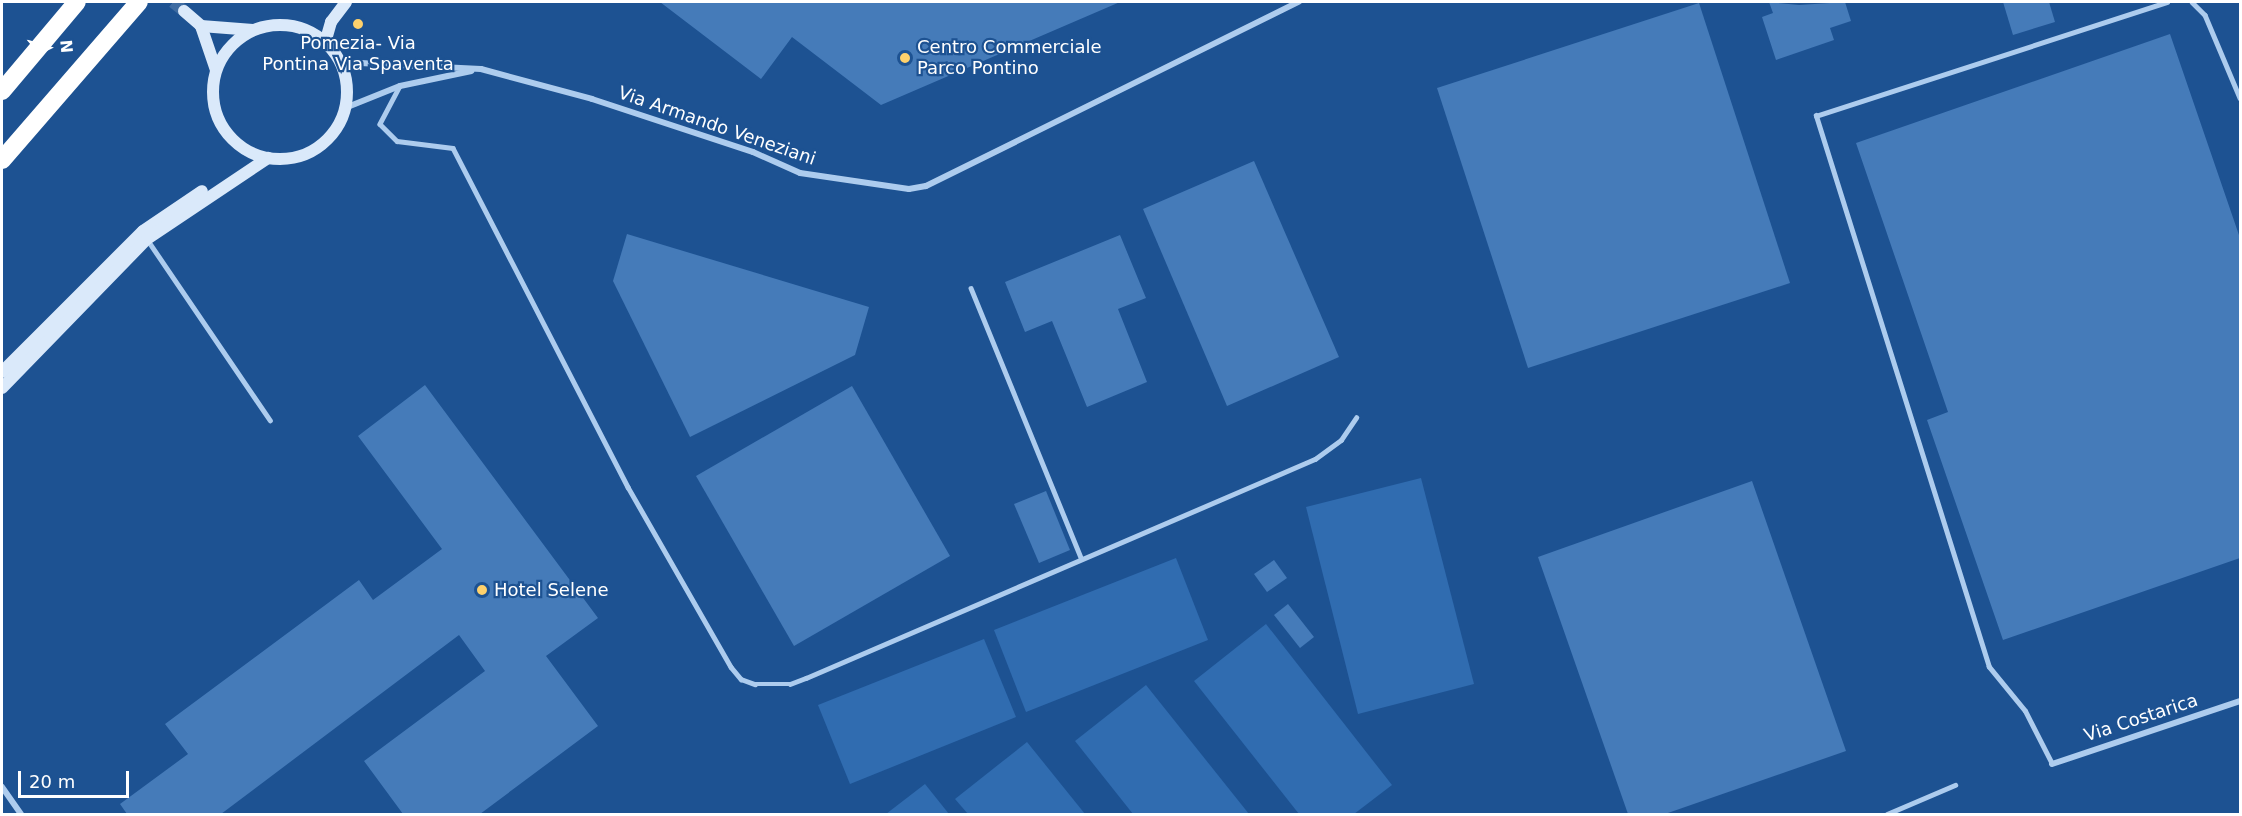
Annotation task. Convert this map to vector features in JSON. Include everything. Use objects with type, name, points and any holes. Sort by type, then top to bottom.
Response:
[{"type":"highway","points":[[2,91],[77,2]]},
{"type":"highway","points":[[2,160],[137,4]]},
{"type":"street","points":[[325,43],[331,22],[346,2]]},
{"type":"street","name":"Via Armando Veneziani","points":[[340,62],[481,69],[592,99],[753,152],[801,173],[909,189],[926,186],[1299,2]]},
{"type":"street","points":[[184,11],[201,26],[216,70]]},
{"type":"street","points":[[201,26],[254,30],[275,25],[297,27],[325,43],[340,62],[346,84],[345,108],[335,131],[316,148],[294,158],[268,158],[249,151],[230,137],[217,116],[213,93],[216,70],[231,46],[254,30]]},
{"type":"street","name":"Via Armando Veneziani","points":[[345,108],[400,86],[481,69]]},
{"type":"street","points":[[2,372],[143,231],[242,164],[249,151]]},
{"type":"street","points":[[2,388],[147,239],[268,158]]},
{"type":"street","name":"Via Costarica","points":[[2052,764],[2241,701]]},
{"type":"street","points":[[2,787],[21,814]]},
{"type":"lane","points":[[2052,764],[2025,711],[1989,667],[1816,116],[2167,2]]},
{"type":"lane","points":[[2192,2],[2205,15],[2241,98]]},
{"type":"lane","points":[[400,86],[380,123],[397,141],[453,148],[628,487],[730,667],[741,679],[771,686],[790,684],[1315,459],[1341,440],[1356,418]]},
{"type":"lane","points":[[147,239],[270,420]]},
{"type":"lane","points":[[971,288],[1081,558]]},
{"type":"lane","points":[[1887,814],[1955,785]]},
{"type":"shaded area","points":[[1421,478],[1474,684],[1358,714],[1306,507]]},
{"type":"shaded area","points":[[1176,558],[1208,640],[1026,712],[994,630]]},
{"type":"shaded area","points":[[1266,624],[1392,785],[1354,814],[1299,814],[1194,681]]},
{"type":"shaded area","points":[[984,639],[1016,717],[850,784],[818,705]]},
{"type":"shaded area","points":[[1146,685],[1249,814],[1133,814],[1075,741]]},
{"type":"shaded area","points":[[1027,742],[1085,814],[968,814],[955,799]]},
{"type":"shaded area","points":[[925,784],[949,814],[886,814]]},
{"type":"building","name":"Centro Commerciale Parco Pontino","points":[[660,2],[1120,2],[881,105],[792,37],[761,79]]},
{"type":"building","points":[[1769,2],[1799,5],[1845,2],[1851,21],[1830,28],[1834,40],[1776,60],[1762,17],[1773,13]]},
{"type":"building","points":[[2003,2],[2049,2],[2055,22],[2013,35]]},
{"type":"building","points":[[1699,3],[1790,283],[1528,368],[1437,88]]},
{"type":"building","points":[[2170,34],[2240,238],[2240,558],[2003,640],[1927,420],[1948,412],[1856,143]]},
{"type":"building","points":[[1254,161],[1339,357],[1227,406],[1143,209]]},
{"type":"building","points":[[627,234],[869,307],[855,355],[690,437],[613,281]]},
{"type":"building","points":[[1120,235],[1146,298],[1118,309],[1147,382],[1087,407],[1052,321],[1025,332],[1005,282]]},
{"type":"building","name":"Hotel Selene","points":[[425,385],[598,618],[546,656],[598,726],[480,814],[403,814],[364,761],[485,671],[459,635],[221,814],[127,814],[120,804],[188,754],[165,724],[359,580],[373,600],[442,549],[358,436]]},
{"type":"building","points":[[852,386],[950,556],[794,646],[696,476]]},
{"type":"building","points":[[1752,481],[1846,751],[1665,814],[1628,814],[1538,557]]},
{"type":"building","points":[[1046,491],[1070,550],[1039,563],[1014,504]]},
{"type":"building","points":[[1274,560],[1287,578],[1267,592],[1254,574]]},
{"type":"building","points":[[1288,604],[1314,637],[1300,648],[1274,615]]},
{"type":"tunnel","points":[[173,2],[184,11]]},
{"type":"place","name":"Pomezia- Via Pontina Via Spaventa","points":[[358,24]]},
{"type":"place","name":"Centro Commerciale Parco Pontino","points":[[905,58]]},
{"type":"place","name":"Hotel Selene","points":[[482,590]]}]
